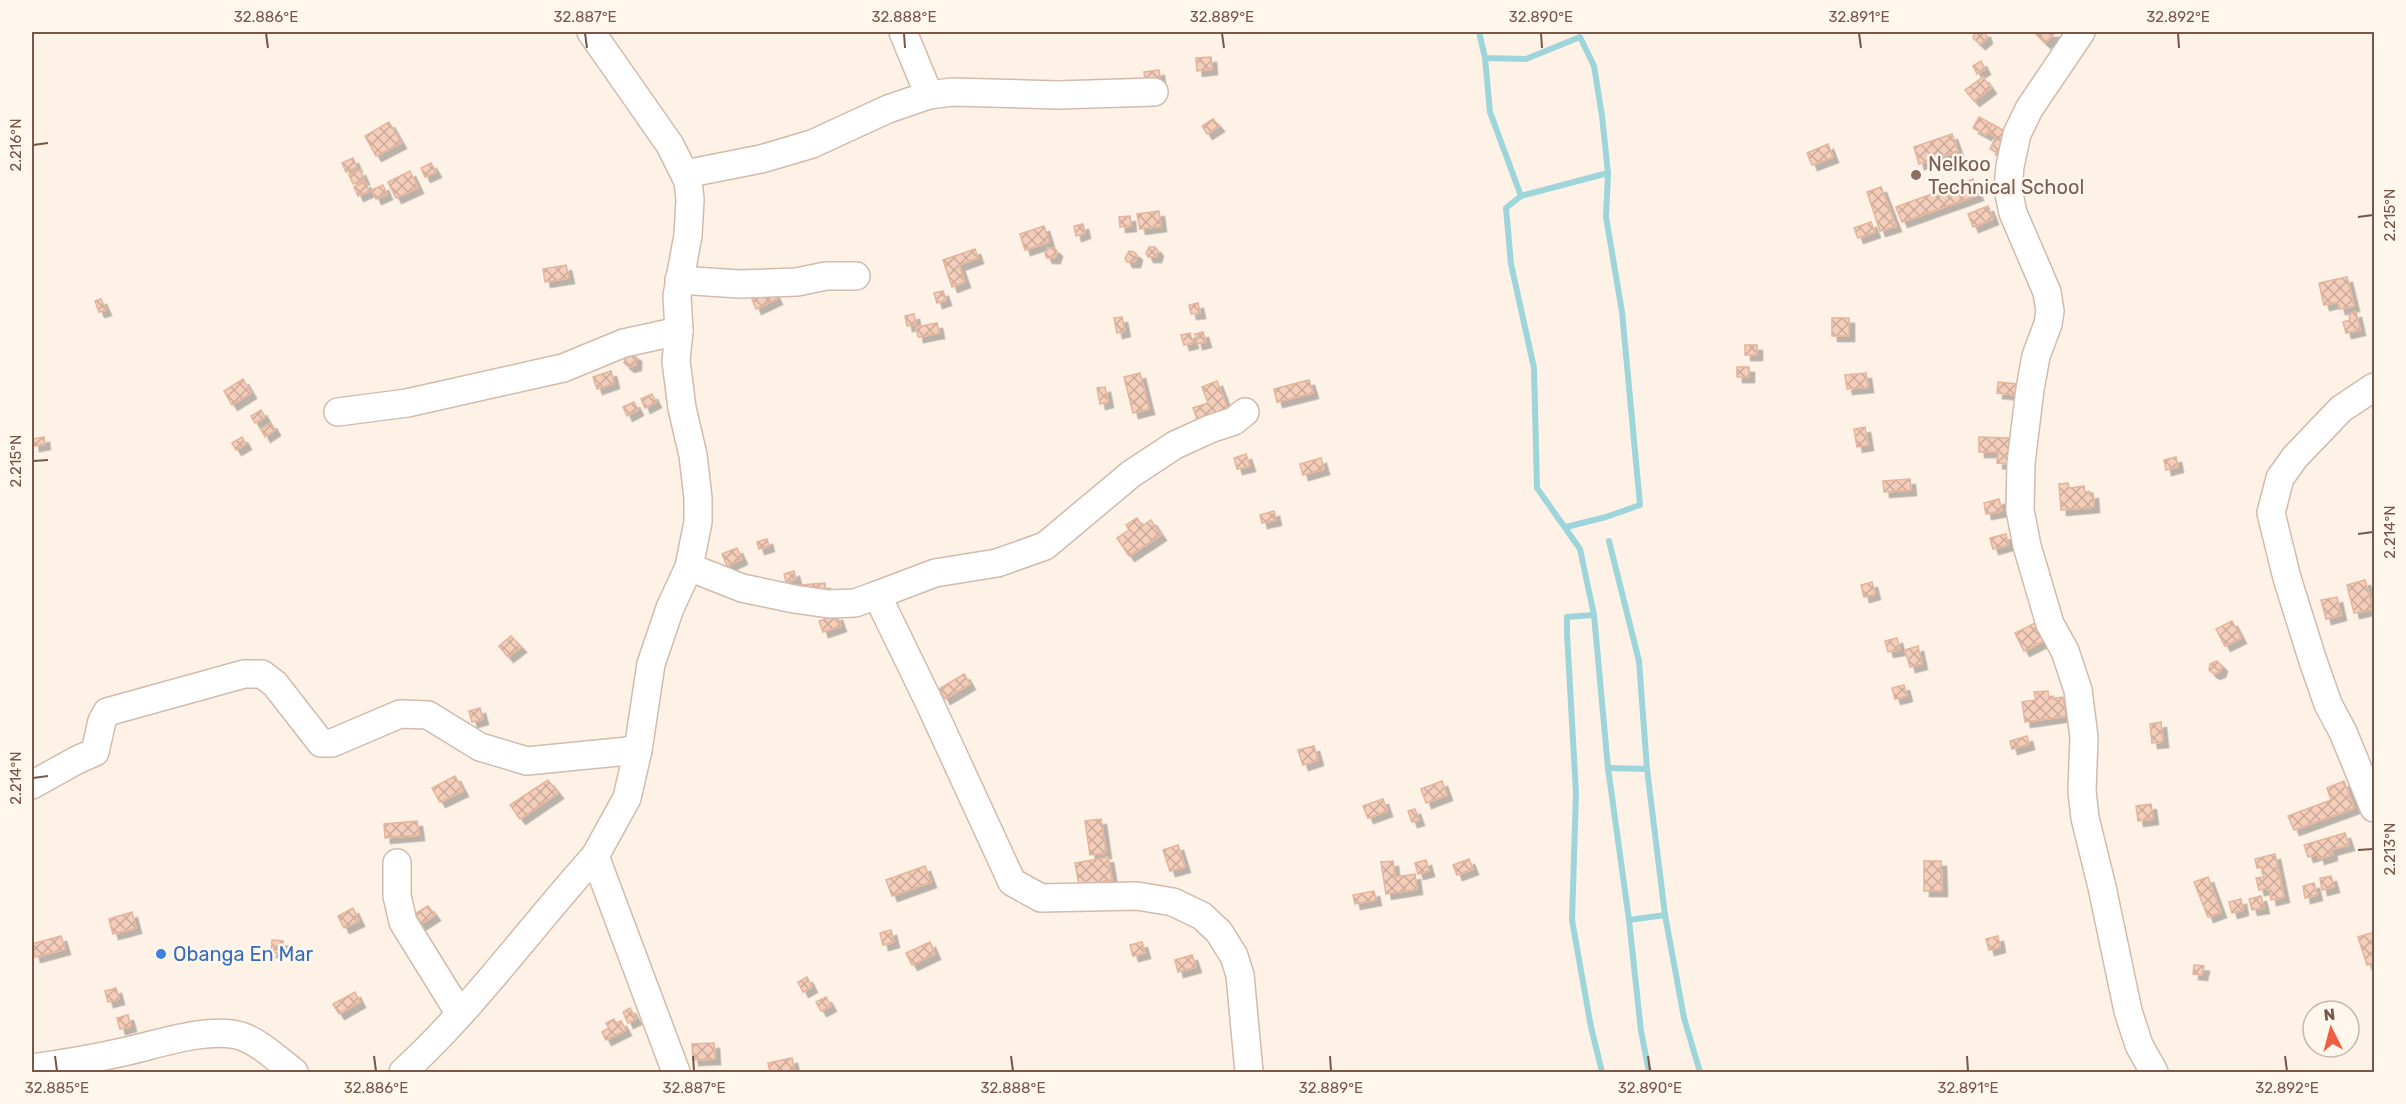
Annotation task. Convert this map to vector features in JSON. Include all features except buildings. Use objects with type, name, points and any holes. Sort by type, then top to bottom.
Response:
[{"type":"street","points":[[403,1072],[460,1014],[595,856],[627,798],[638,750],[651,664],[670,608],[689,567],[698,522],[698,498],[693,456],[675,361],[679,331],[677,296],[688,235],[690,200],[686,174],[670,145],[591,32]]},
{"type":"street","points":[[903,32],[928,95]]},
{"type":"street","points":[[2081,32],[2029,109],[2017,134],[2010,166],[2008,189],[2013,213],[2047,292],[2050,311],[2048,324],[2036,356],[2030,389],[2021,463],[2020,510],[2027,546],[2050,624],[2066,651],[2078,690],[2084,737],[2082,791],[2085,818],[2128,1011],[2139,1045],[2154,1072]]},
{"type":"street","points":[[686,174],[761,159],[812,144],[888,109],[928,95],[952,92],[1047,95],[1154,92]]},
{"type":"street","points":[[679,280],[740,284],[797,282],[826,276],[856,276]]},
{"type":"street","points":[[338,412],[406,403],[562,368],[624,343],[679,331]]},
{"type":"street","points":[[2374,387],[2341,409],[2295,457],[2280,477],[2271,513],[2287,578],[2318,676],[2374,808]]},
{"type":"street","points":[[689,567],[742,588],[794,599],[837,604],[855,603],[935,573],[998,562],[1046,546],[1131,474],[1175,445],[1234,421],[1245,412]]},
{"type":"street","points":[[877,595],[1012,882],[1041,898],[1137,896],[1173,902],[1202,916],[1218,932],[1233,956],[1240,975],[1249,1072]]},
{"type":"street","points":[[32,785],[95,752],[102,721],[107,712],[244,674],[262,674],[275,684],[321,743],[332,743],[400,714],[428,716],[480,747],[527,761],[638,750]]},
{"type":"street","points":[[595,856],[676,1072]]},
{"type":"street","points":[[397,863],[397,896],[403,922],[460,1014]]},
{"type":"street","points":[[32,1068],[76,1062],[191,1037],[221,1033],[241,1036],[259,1045],[294,1072]]},
{"type":"waterway","points":[[1479,32],[1485,58],[1526,59],[1580,37],[1594,66],[1608,173],[1606,217],[1622,312],[1640,505],[1606,517],[1566,527]]},
{"type":"waterway","points":[[1485,58],[1490,112],[1521,196],[1608,173]]},
{"type":"waterway","points":[[1521,196],[1506,208],[1511,264],[1534,368],[1537,488],[1580,549],[1594,615],[1608,768],[1629,920],[1641,1031],[1649,1072]]},
{"type":"waterway","points":[[1609,541],[1639,661],[1647,769],[1665,915],[1684,1018],[1700,1072]]},
{"type":"waterway","points":[[1594,615],[1567,617],[1576,793],[1572,920],[1591,1027],[1602,1072]]},
{"type":"waterway","points":[[1608,768],[1647,769]]},
{"type":"waterway","points":[[1629,920],[1665,915]]},
{"type":"place","name":"Nelkoo Technical School","points":[[1916,175]]},
{"type":"place","name":"Obanga En Mar","points":[[161,954]]}]
